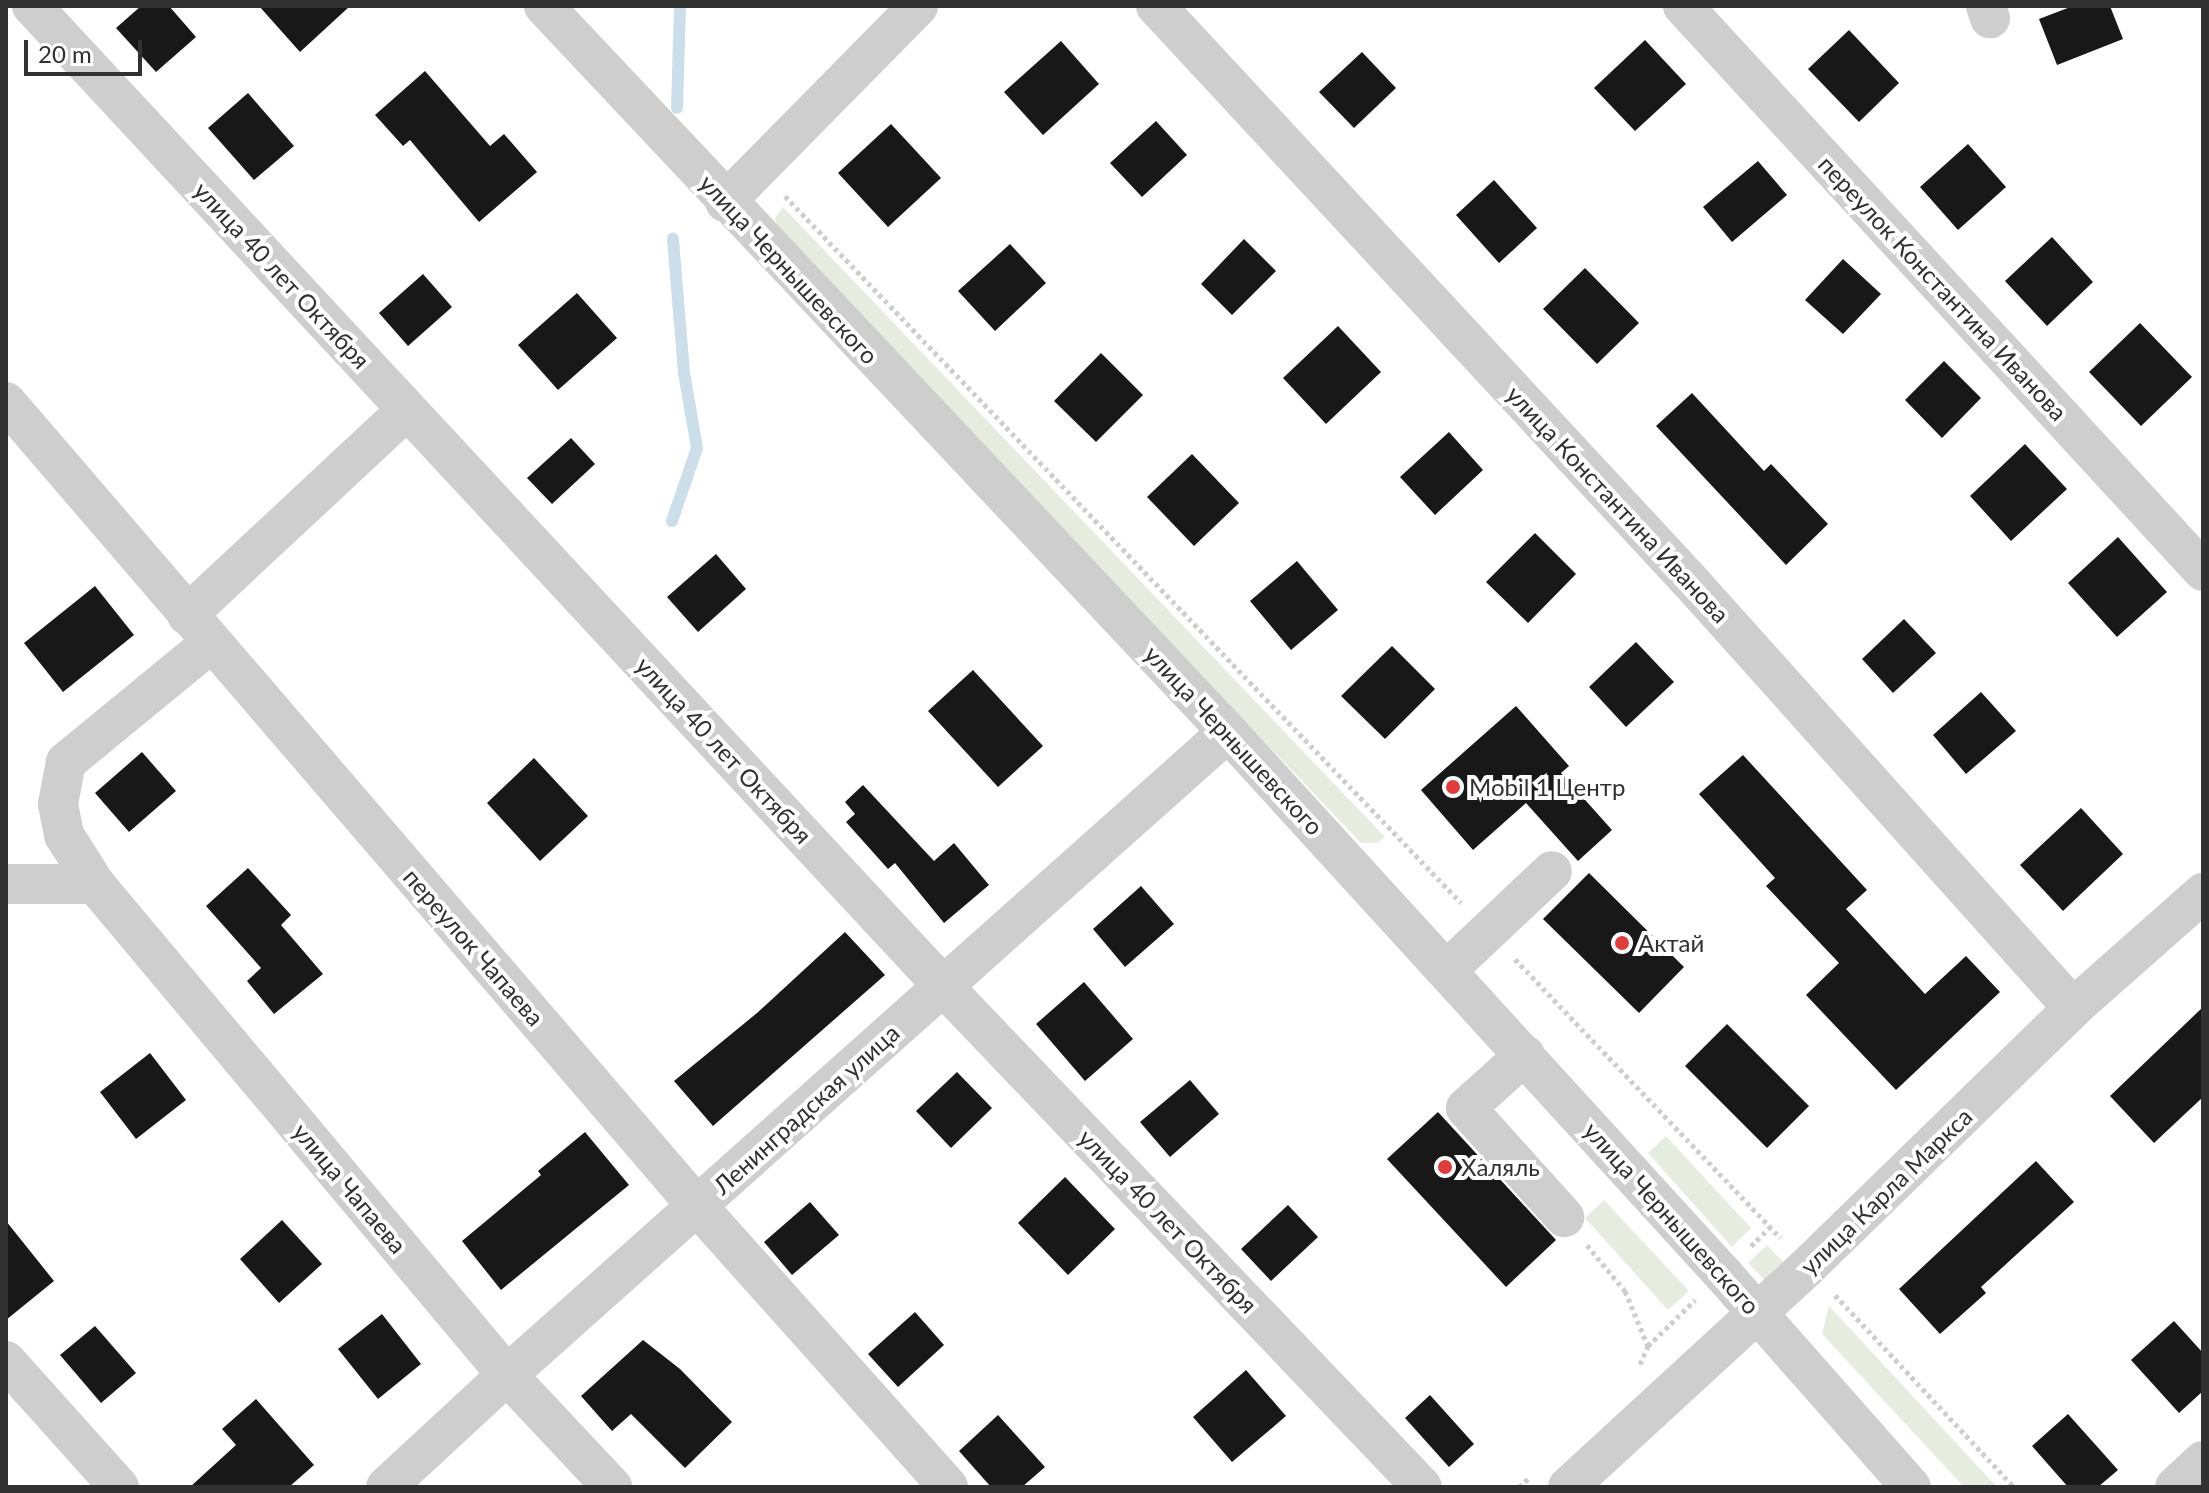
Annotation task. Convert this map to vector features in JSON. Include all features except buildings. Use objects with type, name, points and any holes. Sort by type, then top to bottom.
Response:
[{"type":"street","name":"улица 40 лет Октября","points":[[32,6],[943,986],[1422,1487]]},
{"type":"street","name":"улица Чернышевского","points":[[544,6],[725,202],[1228,732],[1525,1055],[1911,1487]]},
{"type":"street","points":[[725,202],[918,6]]},
{"type":"street","name":"улица Константина Иванова","points":[[1156,6],[1689,580],[2073,1008]]},
{"type":"street","name":"переулок Константина Иванова","points":[[1683,6],[2203,571]]},
{"type":"street","name":"переулок Чапаева","points":[[6,402],[698,1207],[948,1487]]},
{"type":"street","name":"улица Чапаева","points":[[407,410],[199,629],[66,762],[58,804],[64,835],[95,884],[507,1375],[612,1487]]},
{"type":"street","name":"Ленинградская улица","points":[[386,1487],[507,1375],[1228,732]]},
{"type":"street","points":[[1447,970],[1490,933],[1552,871]]},
{"type":"street","points":[[6,884],[95,884]]},
{"type":"street","name":"улица Карла Маркса","points":[[1568,1487],[1758,1314],[2073,1008],[2203,893]]},
{"type":"street","points":[[1525,1055],[1466,1108],[1564,1217]]},
{"type":"street","points":[[6,1361],[119,1487]]},
{"type":"street","points":[[2175,1487],[2203,1461]]},
{"type":"path","points":[[759,169],[1808,1266],[2014,1487]]},
{"type":"path","points":[[1564,1217],[1625,1291],[1648,1346]]},
{"type":"shaded area","points":[[783,207],[1385,837],[1377,843],[1361,843],[778,232],[775,218]]},
{"type":"shaded area","points":[[1666,1136],[1751,1228],[1732,1247],[1648,1153]]},
{"type":"shaded area","points":[[1604,1200],[1689,1291],[1668,1310],[1585,1218]]},
{"type":"shaded area","points":[[1767,1245],[1792,1271],[1773,1289],[1748,1263]]},
{"type":"shaded area","points":[[1829,1306],[1997,1487],[1964,1487],[1822,1334]]},
{"type":"waterway","points":[[677,108],[680,6]]},
{"type":"waterway","points":[[672,521],[697,448],[684,373],[673,238]]},
{"type":"place","name":"Mobil 1 Центр","points":[[1453,787]]},
{"type":"place","name":"Актай","points":[[1622,943]]},
{"type":"place","name":"Халяль","points":[[1445,1167]]}]
